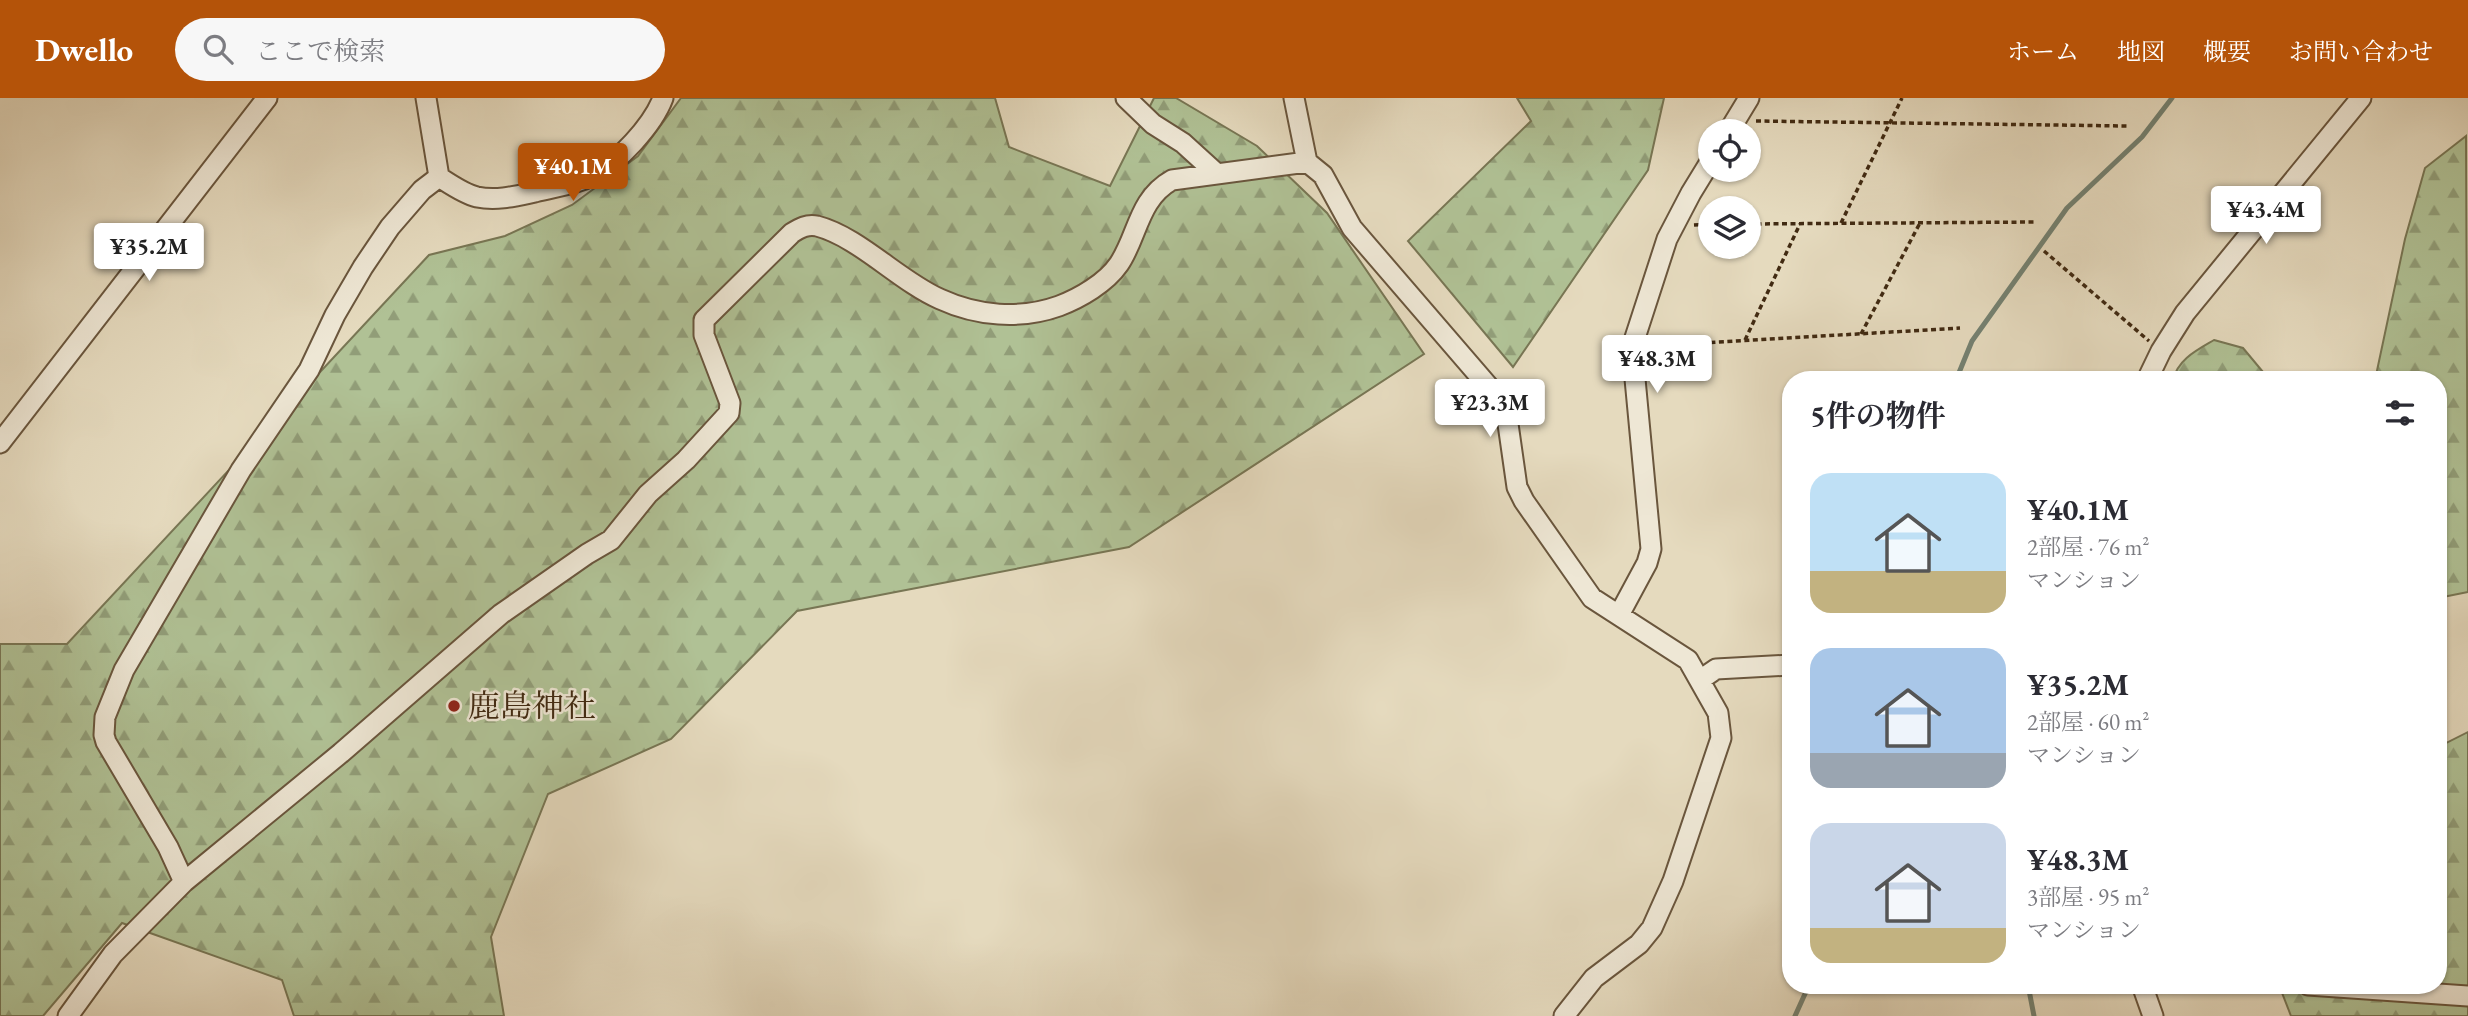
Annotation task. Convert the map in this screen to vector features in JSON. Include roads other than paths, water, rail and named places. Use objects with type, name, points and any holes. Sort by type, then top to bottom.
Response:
[{"type":"street","points":[[0,443],[267,98]]},
{"type":"street","points":[[426,98],[439,177]]},
{"type":"street","points":[[439,177],[474,197],[497,199],[577,182],[594,175],[611,162],[643,131],[657,113],[663,98]]},
{"type":"street","points":[[1126,98],[1153,124],[1183,143],[1216,173]]},
{"type":"street","points":[[1294,98],[1307,162],[1323,175],[1352,228],[1495,394],[1508,424],[1517,487],[1524,501],[1592,598],[1688,660],[1718,713],[1721,738],[1673,881],[1652,928],[1639,944],[1594,978],[1564,1016]]},
{"type":"street","points":[[1737,119],[1749,98]]},
{"type":"street","points":[[2151,371],[2185,313],[2361,98]]},
{"type":"street","points":[[68,1016],[113,954],[184,882],[341,753],[501,614],[586,554],[611,540],[648,494],[686,460],[729,413],[730,403],[704,335],[704,320],[792,233],[803,226],[815,226],[842,237],[937,298],[964,309],[993,314],[1026,315],[1059,306],[1097,286],[1119,264],[1140,216],[1161,186],[1172,180],[1307,162]]},
{"type":"street","points":[[184,882],[168,847],[106,742],[105,717],[130,659],[241,470],[309,370],[335,315],[363,267],[390,227],[422,190],[439,177]]},
{"type":"street","points":[[1619,615],[1647,563],[1651,549],[1632,347],[1667,239],[1698,181]]},
{"type":"street","points":[[1700,680],[1716,669],[1782,665]]},
{"type":"street","points":[[2145,994],[2153,1016]]},
{"type":"street","points":[[2439,994],[2468,996]]},
{"type":"waterway","points":[[1960,371],[1972,341],[2067,208],[2142,137],[2172,98]]},
{"type":"waterway","points":[[1795,1016],[1805,994]]},
{"type":"waterway","points":[[2030,994],[2034,1016]]},
{"type":"place","name":"鹿島神社","points":[[454,706]]}]
